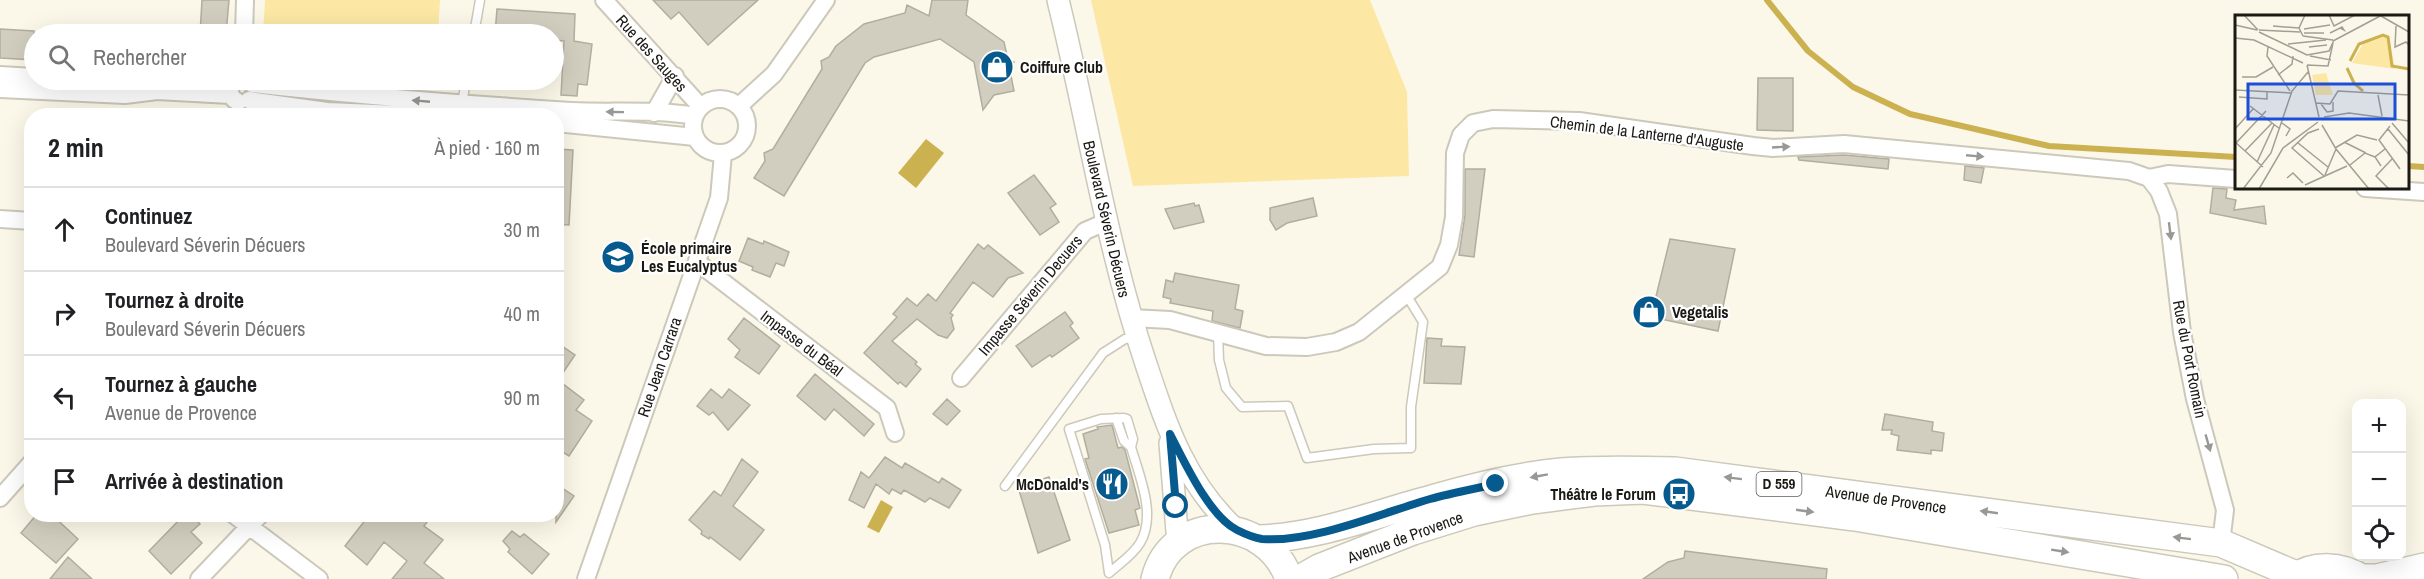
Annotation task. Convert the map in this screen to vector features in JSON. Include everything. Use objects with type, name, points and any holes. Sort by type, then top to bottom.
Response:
[{"type":"main road","name":"Avenue de Provence","points":[[1178,544],[1196,534],[1216,529],[1278,538],[1326,530],[1432,499],[1496,484],[1560,472],[1627,469],[1675,471],[2221,543],[2294,577]]},
{"type":"main road","name":"Avenue de Provence","points":[[1300,579],[1318,568],[1413,531],[1474,512],[1532,500],[1594,492],[1643,490],[1855,517],[2224,579]]},
{"type":"main road","points":[[1248,534],[1274,552],[1285,567],[1289,579]]},
{"type":"main road","points":[[1155,579],[1166,557],[1178,544]]},
{"type":"main road","points":[[2294,577],[2309,570],[2336,568],[2362,578],[2377,578],[2424,567]]},
{"type":"street","points":[[244,24],[245,0]]},
{"type":"street","name":"Rue des Sauges","points":[[604,0],[675,76],[698,111]]},
{"type":"street","points":[[739,106],[774,74],[826,0]]},
{"type":"street","name":"Boulevard Séverin Décuers","points":[[1058,0],[1106,222],[1134,328],[1170,434],[1203,494],[1248,534]]},
{"type":"street","points":[[0,75],[24,76]]},
{"type":"street","points":[[654,113],[675,76]]},
{"type":"street","points":[[0,88],[24,89]]},
{"type":"street","points":[[36,90],[125,95],[174,90]]},
{"type":"street","points":[[251,90],[311,108]]},
{"type":"street","points":[[288,90],[528,108]]},
{"type":"street","points":[[720,99],[739,106],[745,114],[747,133],[743,142],[734,150],[723,154],[711,152],[701,146],[694,137],[692,126],[698,111],[710,101],[720,99]]},
{"type":"street","points":[[564,110],[654,113],[698,111]]},
{"type":"street","name":"Chemin de la Lanterne d'Auguste","points":[[1134,328],[1170,320],[1266,346],[1307,347],[1336,342],[1359,332],[1407,296],[1440,267],[1449,245],[1454,217],[1455,153],[1461,135],[1473,123],[1493,119],[1579,122],[1753,146],[1844,144],[1889,148],[2129,171],[2149,178],[2168,174],[2235,179]]},
{"type":"street","points":[[564,124],[694,137]]},
{"type":"street","name":"Rue Jean Carrara","points":[[585,579],[719,198],[723,154]]},
{"type":"street","name":"Rue du Port Romain","points":[[2149,178],[2159,191],[2168,214],[2182,332],[2195,399],[2225,510],[2221,543]]},
{"type":"street","points":[[2380,189],[2424,192]]},
{"type":"street","points":[[0,219],[24,220]]},
{"type":"street","name":"Impasse Séverin Decuers","points":[[961,378],[1085,231],[1106,222]]},
{"type":"street","name":"Impasse du Béal","points":[[697,262],[887,408],[895,434]]},
{"type":"street","name":"Boulevard Séverin Décuers","points":[[1170,434],[1178,544]]},
{"type":"street","points":[[0,498],[24,471]]},
{"type":"street","points":[[243,522],[319,579]]},
{"type":"street","points":[[199,579],[255,522]]},
{"type":"lane","points":[[476,24],[480,0]]},
{"type":"lane","points":[[462,104],[464,90]]},
{"type":"lane","points":[[1218,333],[1219,360],[1226,388],[1242,407],[1288,406],[1307,458],[1374,449],[1411,448],[1411,407],[1423,322],[1407,296]]},
{"type":"lane","points":[[1005,486],[1103,353],[1125,339],[1134,328]]},
{"type":"lane","points":[[1101,419],[1127,419],[1133,439],[1131,447],[1147,511],[1146,525],[1139,545],[1109,573],[1105,545],[1069,429],[1101,419]]},
{"type":"shaded area","points":[[265,0],[440,0],[439,24],[264,24]]},
{"type":"shaded area","points":[[1091,0],[1370,0],[1407,92],[1409,176],[1133,186]]},
{"type":"shaded area","points":[[926,139],[944,153],[916,188],[898,173]]},
{"type":"shaded area","points":[[881,500],[893,507],[879,533],[867,527]]},
{"type":"building","points":[[202,0],[229,0],[227,24],[201,24]]},
{"type":"building","points":[[653,0],[758,0],[708,45],[679,12],[671,19]]},
{"type":"building","points":[[932,0],[968,0],[966,15],[1004,42],[1008,60],[1014,62],[1010,71],[1014,91],[994,95],[983,110],[974,62],[940,39],[874,57],[865,63],[784,196],[754,178],[765,161],[764,153],[773,149],[822,69],[821,61],[829,57],[836,46],[864,24],[905,13],[907,5],[929,16]]},
{"type":"building","points":[[497,9],[575,14],[574,41],[592,44],[587,85],[578,84],[577,96],[561,95],[561,90],[564,90],[564,24],[496,24]]},
{"type":"building","points":[[0,29],[24,30],[24,59],[0,58]]},
{"type":"building","points":[[1758,78],[1793,78],[1793,131],[1757,130]]},
{"type":"building","points":[[564,149],[573,150],[569,225],[564,225]]},
{"type":"building","points":[[1844,155],[1889,159],[1888,169],[1799,160],[1798,157]]},
{"type":"building","points":[[1965,166],[1984,168],[1981,183],[1964,180]]},
{"type":"building","points":[[1465,169],[1485,169],[1474,257],[1459,255],[1465,215]]},
{"type":"building","points":[[1034,175],[1056,204],[1050,208],[1059,222],[1040,235],[1008,193]]},
{"type":"building","points":[[2213,188],[2227,189],[2226,198],[2236,200],[2234,210],[2264,206],[2266,224],[2210,213]]},
{"type":"building","points":[[1313,198],[1317,216],[1287,223],[1276,230],[1270,220],[1270,208]]},
{"type":"building","points":[[1194,203],[1195,206],[1199,205],[1204,222],[1174,229],[1165,209]]},
{"type":"building","points":[[748,238],[763,244],[764,241],[789,252],[784,266],[776,263],[770,277],[752,270],[753,267],[739,261]]},
{"type":"building","points":[[1670,239],[1735,249],[1718,331],[1651,317]]},
{"type":"building","points":[[978,244],[984,249],[988,245],[1023,273],[1008,278],[993,297],[973,282],[950,313],[953,315],[951,318],[954,329],[947,338],[938,335],[917,319],[892,341],[917,362],[915,364],[921,369],[906,387],[900,382],[898,384],[864,353],[897,317],[893,314],[907,298],[917,306],[928,294],[936,301]]},
{"type":"building","points":[[1175,273],[1239,285],[1235,309],[1243,311],[1240,328],[1212,321],[1213,311],[1170,303],[1171,299],[1163,297],[1166,280],[1173,282]]},
{"type":"building","points":[[1065,312],[1073,323],[1070,326],[1079,338],[1052,357],[1050,355],[1032,367],[1016,346]]},
{"type":"building","points":[[744,318],[780,346],[759,374],[735,357],[740,350],[728,339]]},
{"type":"building","points":[[1427,338],[1442,339],[1441,346],[1465,347],[1461,384],[1424,383]]},
{"type":"building","points":[[564,347],[575,355],[564,371]]},
{"type":"building","points":[[815,374],[874,424],[864,436],[834,409],[825,420],[797,396]]},
{"type":"building","points":[[564,385],[584,400],[576,410],[592,421],[569,456],[564,453]]},
{"type":"building","points":[[711,389],[722,398],[729,389],[750,405],[728,430],[713,412],[709,415],[697,406]]},
{"type":"building","points":[[947,399],[960,411],[947,425],[933,414]]},
{"type":"building","points":[[1885,414],[1933,422],[1932,431],[1944,433],[1942,451],[1931,450],[1931,454],[1897,450],[1899,436],[1891,434],[1892,430],[1882,430]]},
{"type":"building","name":"McDonald's","points":[[1112,425],[1118,448],[1122,447],[1125,450],[1140,508],[1135,510],[1139,525],[1109,533],[1085,459],[1089,458],[1083,434],[1098,429],[1097,427]]},
{"type":"building","points":[[885,457],[902,468],[905,463],[939,483],[942,478],[961,490],[949,508],[930,498],[925,502],[904,490],[901,494],[892,489],[889,494],[876,484],[864,508],[849,500],[861,472],[869,478]]},
{"type":"building","points":[[742,459],[758,472],[733,506],[764,530],[740,560],[710,537],[709,539],[701,534],[702,531],[689,520],[714,491],[721,496]]},
{"type":"building","points":[[1049,477],[1070,540],[1038,553],[1018,487]]},
{"type":"building","points":[[564,489],[574,496],[564,510]]},
{"type":"building","points":[[30,522],[60,522],[78,539],[56,563],[21,533]]},
{"type":"building","points":[[177,522],[198,522],[200,524],[191,532],[202,543],[171,574],[149,551]]},
{"type":"building","points":[[364,522],[427,522],[424,526],[443,540],[424,563],[444,579],[392,579],[407,561],[384,542],[367,565],[345,546]]},
{"type":"building","points":[[512,531],[520,537],[524,534],[549,554],[532,574],[508,552],[510,549],[503,541]]},
{"type":"building","points":[[1685,551],[1827,569],[1826,579],[1643,579],[1668,562],[1684,558]]},
{"type":"building","points":[[68,557],[92,579],[50,579]]},
{"type":"waterway","points":[[1767,0],[1808,51],[1853,87],[1910,114],[2049,146],[2235,157]]},
{"type":"waterway","points":[[2409,166],[2424,167]]},
{"type":"place","name":"Coiffure Club","points":[[997,67]]},
{"type":"place","name":"École primaire Les Eucalyptus","points":[[618,257]]},
{"type":"place","name":"Vegetalis","points":[[1649,312]]},
{"type":"place","name":"McDonald's","points":[[1112,484]]},
{"type":"place","name":"Théâtre le Forum","points":[[1679,494]]},
{"type":"route","points":[[1176,506],[1170,434],[1203,494],[1222,517],[1236,530],[1260,539],[1305,535],[1337,528],[1432,499],[1496,484]]}]
